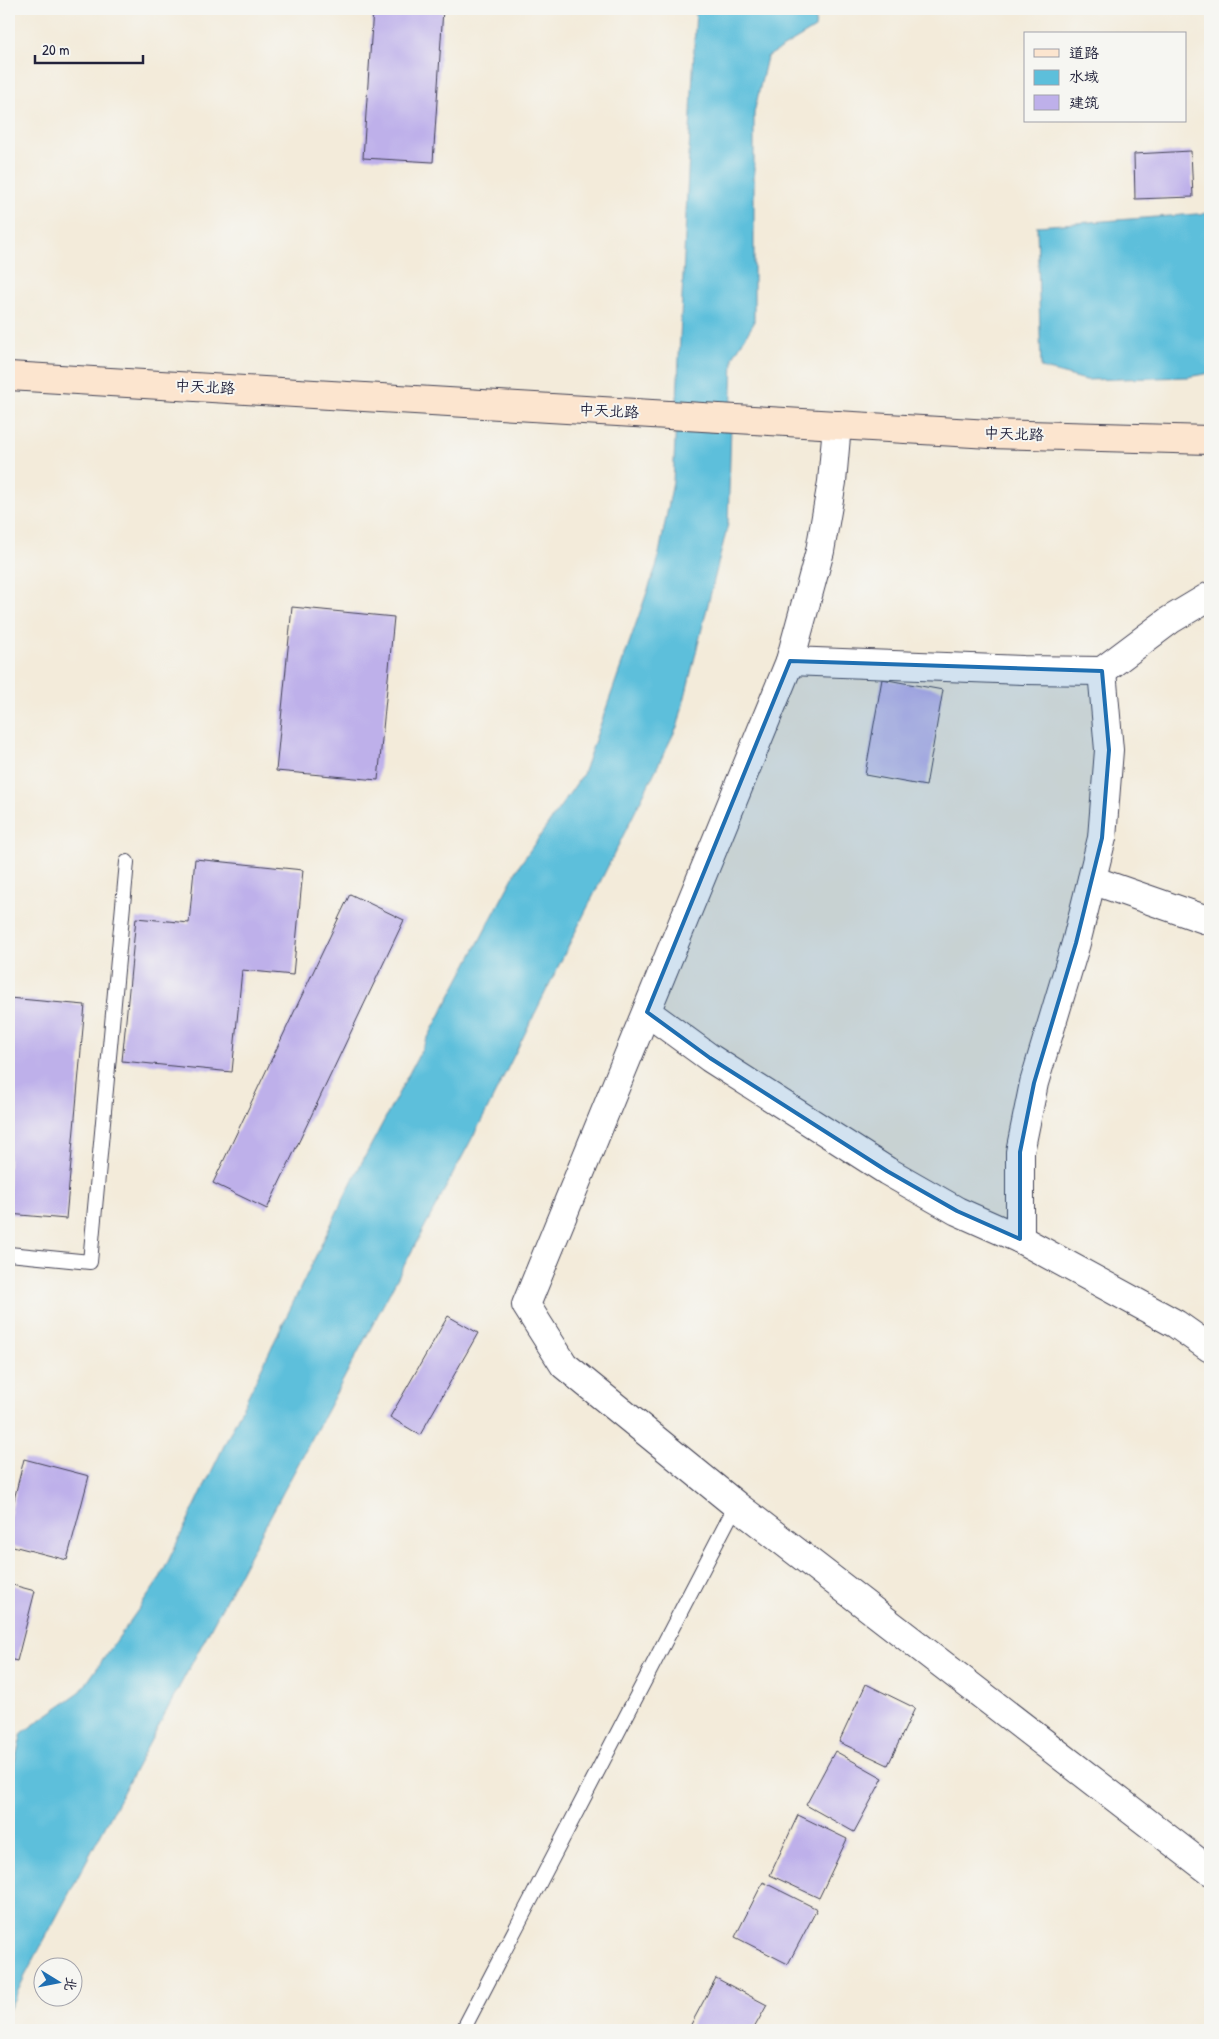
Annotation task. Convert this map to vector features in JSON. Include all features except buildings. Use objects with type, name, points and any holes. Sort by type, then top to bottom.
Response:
[{"type":"main road","name":"中天北路","points":[[9,376],[990,434],[1210,440]]},
{"type":"street","points":[[837,425],[832,482],[820,551],[790,661],[526,1305],[564,1365],[736,1505],[1210,1872]]},
{"type":"street","points":[[790,661],[1023,670],[1102,671],[1170,620],[1210,596]]},
{"type":"street","points":[[1020,1239],[1020,1152],[1034,1083],[1076,944],[1102,838],[1109,750],[1102,671]]},
{"type":"street","points":[[1092,880],[1210,920]]},
{"type":"street","points":[[646,1012],[710,1058],[887,1170],[958,1211],[1020,1239],[1176,1324],[1210,1348]]},
{"type":"lane","points":[[9,1254],[90,1262],[126,862]]},
{"type":"lane","points":[[463,2030],[736,1505]]},
{"type":"highlighted area","points":[[790,661],[1102,671],[1109,750],[1102,838],[1076,943],[1034,1083],[1020,1152],[1020,1239],[957,1211],[887,1171],[710,1058],[647,1012]]},
{"type":"water","points":[[696,9],[817,9],[815,28],[767,57],[754,113],[754,323],[733,357],[728,524],[678,725],[485,1114],[36,1956],[32,1956],[32,1963],[9,2010],[9,1784],[22,1733],[81,1691],[159,1580],[353,1179],[519,866],[583,774],[657,564],[673,482]]},
{"type":"water","points":[[1210,213],[1210,373],[1188,377],[1086,380],[1041,368],[1037,226]]}]
